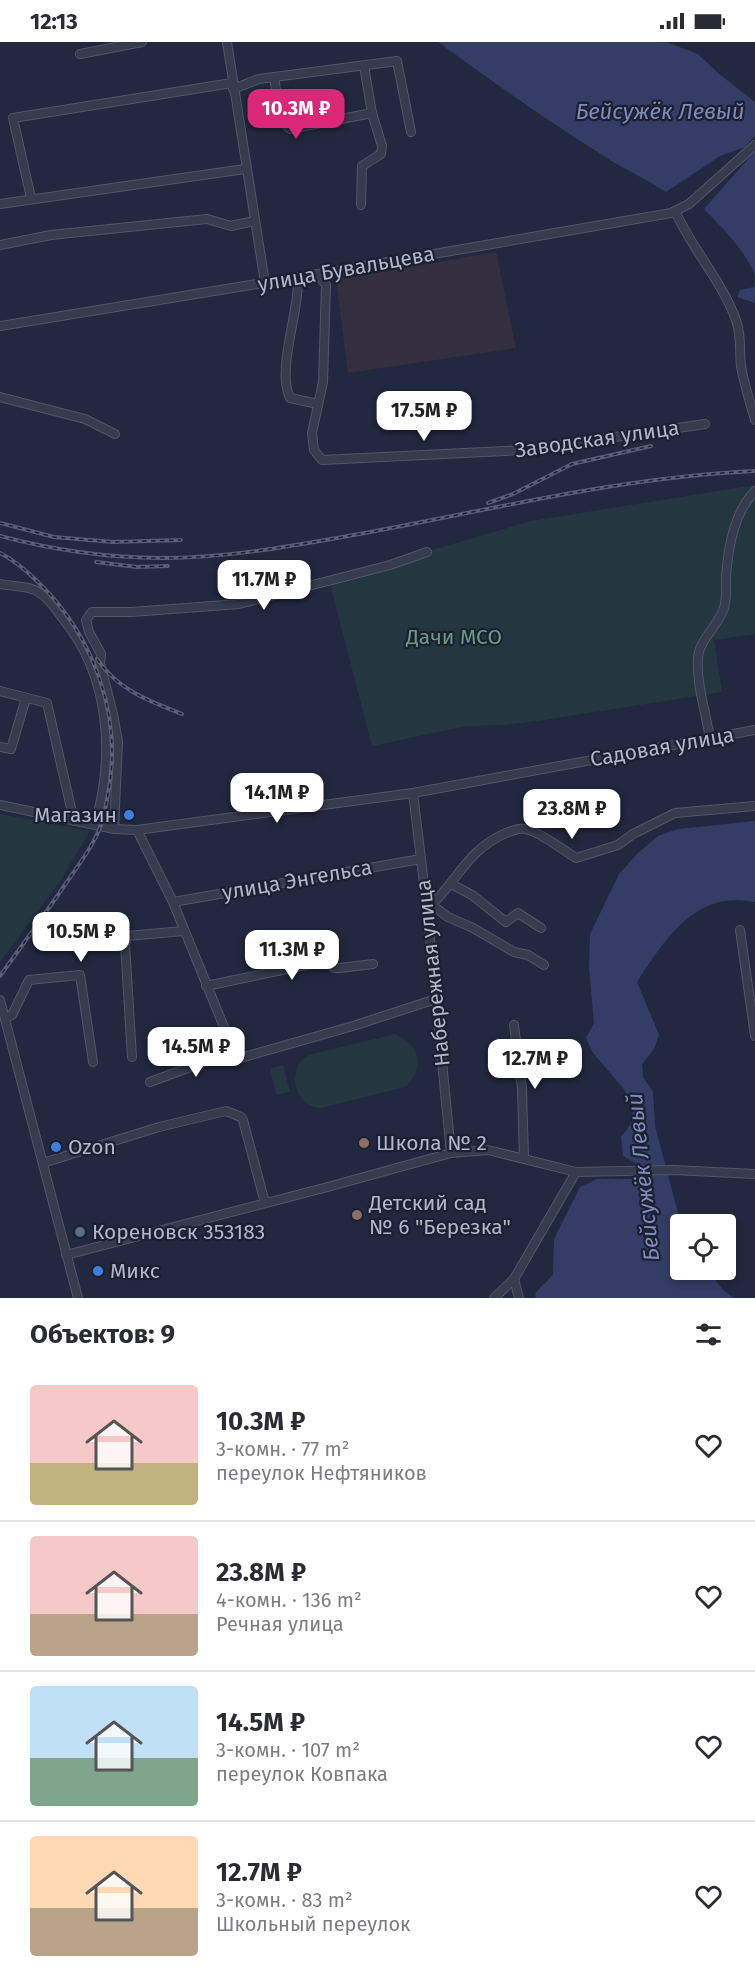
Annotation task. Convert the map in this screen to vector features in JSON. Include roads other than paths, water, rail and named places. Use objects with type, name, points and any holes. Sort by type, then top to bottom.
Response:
[{"type":"street","points":[[81,54],[142,42]]},
{"type":"street","points":[[226,42],[265,283]]},
{"type":"street","points":[[31,198],[13,118],[232,86],[274,77],[397,61],[411,132]]},
{"type":"street","points":[[362,205],[362,166],[381,154],[382,146],[372,114],[364,66]]},
{"type":"street","points":[[274,77],[280,110],[285,125],[290,129],[372,114]]},
{"type":"street","name":"улица Бувальцева","points":[[0,326],[298,278],[675,211],[689,204],[754,146]]},
{"type":"street","points":[[0,204],[245,169]]},
{"type":"street","points":[[675,211],[684,231],[736,318],[740,333],[744,380],[755,420]]},
{"type":"street","points":[[0,245],[51,235],[207,219],[231,226],[254,221]]},
{"type":"street","name":"Заводская улица","points":[[318,274],[326,285],[323,382],[312,433],[314,450],[321,460],[525,450],[705,424]]},
{"type":"street","points":[[298,278],[286,367],[286,389],[290,398],[318,404]]},
{"type":"street","points":[[0,397],[85,419],[115,434]]},
{"type":"street","points":[[710,739],[700,691],[699,651],[723,610],[727,595],[728,561],[735,526],[740,510],[755,491]]},
{"type":"street","points":[[114,829],[118,742],[100,663],[101,654],[89,632],[86,620],[92,612],[132,612],[238,604],[390,565],[427,552]]},
{"type":"street","points":[[0,584],[30,588],[48,600],[83,646],[94,673],[106,729],[107,755],[105,786],[95,824]]},
{"type":"street","points":[[0,692],[47,704],[74,821]]},
{"type":"street","points":[[0,747],[11,749],[27,698]]},
{"type":"street","name":"Садовая улица","points":[[0,805],[114,829],[137,830],[413,793],[755,730]]},
{"type":"street","name":"Набережная улица","points":[[413,793],[429,907],[451,1153]]},
{"type":"street","points":[[544,965],[528,955],[514,952],[473,928],[429,907],[451,884],[469,858],[491,839],[518,828],[532,831],[576,858],[618,845],[633,834],[675,813],[755,806]]},
{"type":"street","points":[[137,830],[173,902],[237,1059],[353,1026],[436,999]]},
{"type":"street","name":"улица Энгельса","points":[[173,902],[421,859]]},
{"type":"street","points":[[451,884],[472,895],[506,922],[518,913],[541,928]]},
{"type":"street","points":[[740,930],[755,1036]]},
{"type":"street","points":[[132,1057],[125,944],[127,936],[184,931]]},
{"type":"street","points":[[206,986],[326,961],[334,968],[373,964]]},
{"type":"street","points":[[5,1018],[12,1015],[28,980],[80,975],[93,1062]]},
{"type":"street","points":[[0,1000],[78,1298]]},
{"type":"street","points":[[514,1024],[522,1089],[524,1158]]},
{"type":"street","points":[[150,1082],[234,1051]]},
{"type":"street","points":[[43,1163],[159,1127],[226,1111],[243,1120],[264,1203]]},
{"type":"street","points":[[66,1255],[451,1153],[488,1150],[576,1172],[673,1170],[755,1174]]},
{"type":"street","points":[[494,1298],[514,1280],[576,1172]]},
{"type":"street","points":[[514,1280],[519,1298]]},
{"type":"water","name":"Бейсужёк Левый","points":[[438,42],[666,42],[698,54],[755,102],[755,136],[745,147],[720,156],[666,192],[566,132]]},
{"type":"water","name":"Бейсужёк Левый","points":[[755,151],[755,281],[750,265],[732,239],[704,209]]},
{"type":"water","name":"Бейсужёк Левый","points":[[755,281],[755,303],[737,297],[740,290],[754,287]]},
{"type":"water","name":"Бейсужёк Левый","points":[[755,821],[755,902],[734,900],[716,903],[699,910],[671,934],[637,982],[659,1035],[654,1049],[642,1064],[643,1077],[653,1092],[655,1126],[678,1214],[670,1214],[670,1280],[715,1280],[723,1290],[734,1298],[535,1298],[536,1292],[553,1275],[554,1239],[580,1187],[597,1179],[643,1179],[637,1164],[623,1156],[621,1137],[632,1122],[633,1106],[623,1088],[593,1053],[586,1038],[594,1023],[589,968],[590,934],[619,874],[658,836],[678,829]]},
{"type":"railway","points":[[488,503],[513,494],[572,464],[651,446]]},
{"type":"railway","points":[[0,536],[101,555],[141,558],[213,556],[314,542],[608,487],[706,474],[755,471]]},
{"type":"railway","points":[[0,523],[54,537],[113,542],[181,540]]},
{"type":"railway","points":[[0,553],[16,563],[39,583],[76,628],[100,681],[108,708],[112,765],[104,814],[95,839],[0,976]]},
{"type":"railway","points":[[96,562],[137,567],[168,566]]},
{"type":"railway","points":[[97,659],[105,670],[124,687],[182,714]]},
{"type":"place","name":"Магазин","points":[[129,815]]},
{"type":"place","name":"Школа № 2","points":[[364,1143]]},
{"type":"place","name":"Ozon","points":[[56,1147]]},
{"type":"place","name":"Детский сад № 6 \"Березка\"","points":[[357,1215]]},
{"type":"place","name":"Кореновск 353183","points":[[80,1232]]},
{"type":"place","name":"Микс","points":[[98,1271]]},
{"type":"park label","name":"Дачи МСО","points":[[454,637]]}]
